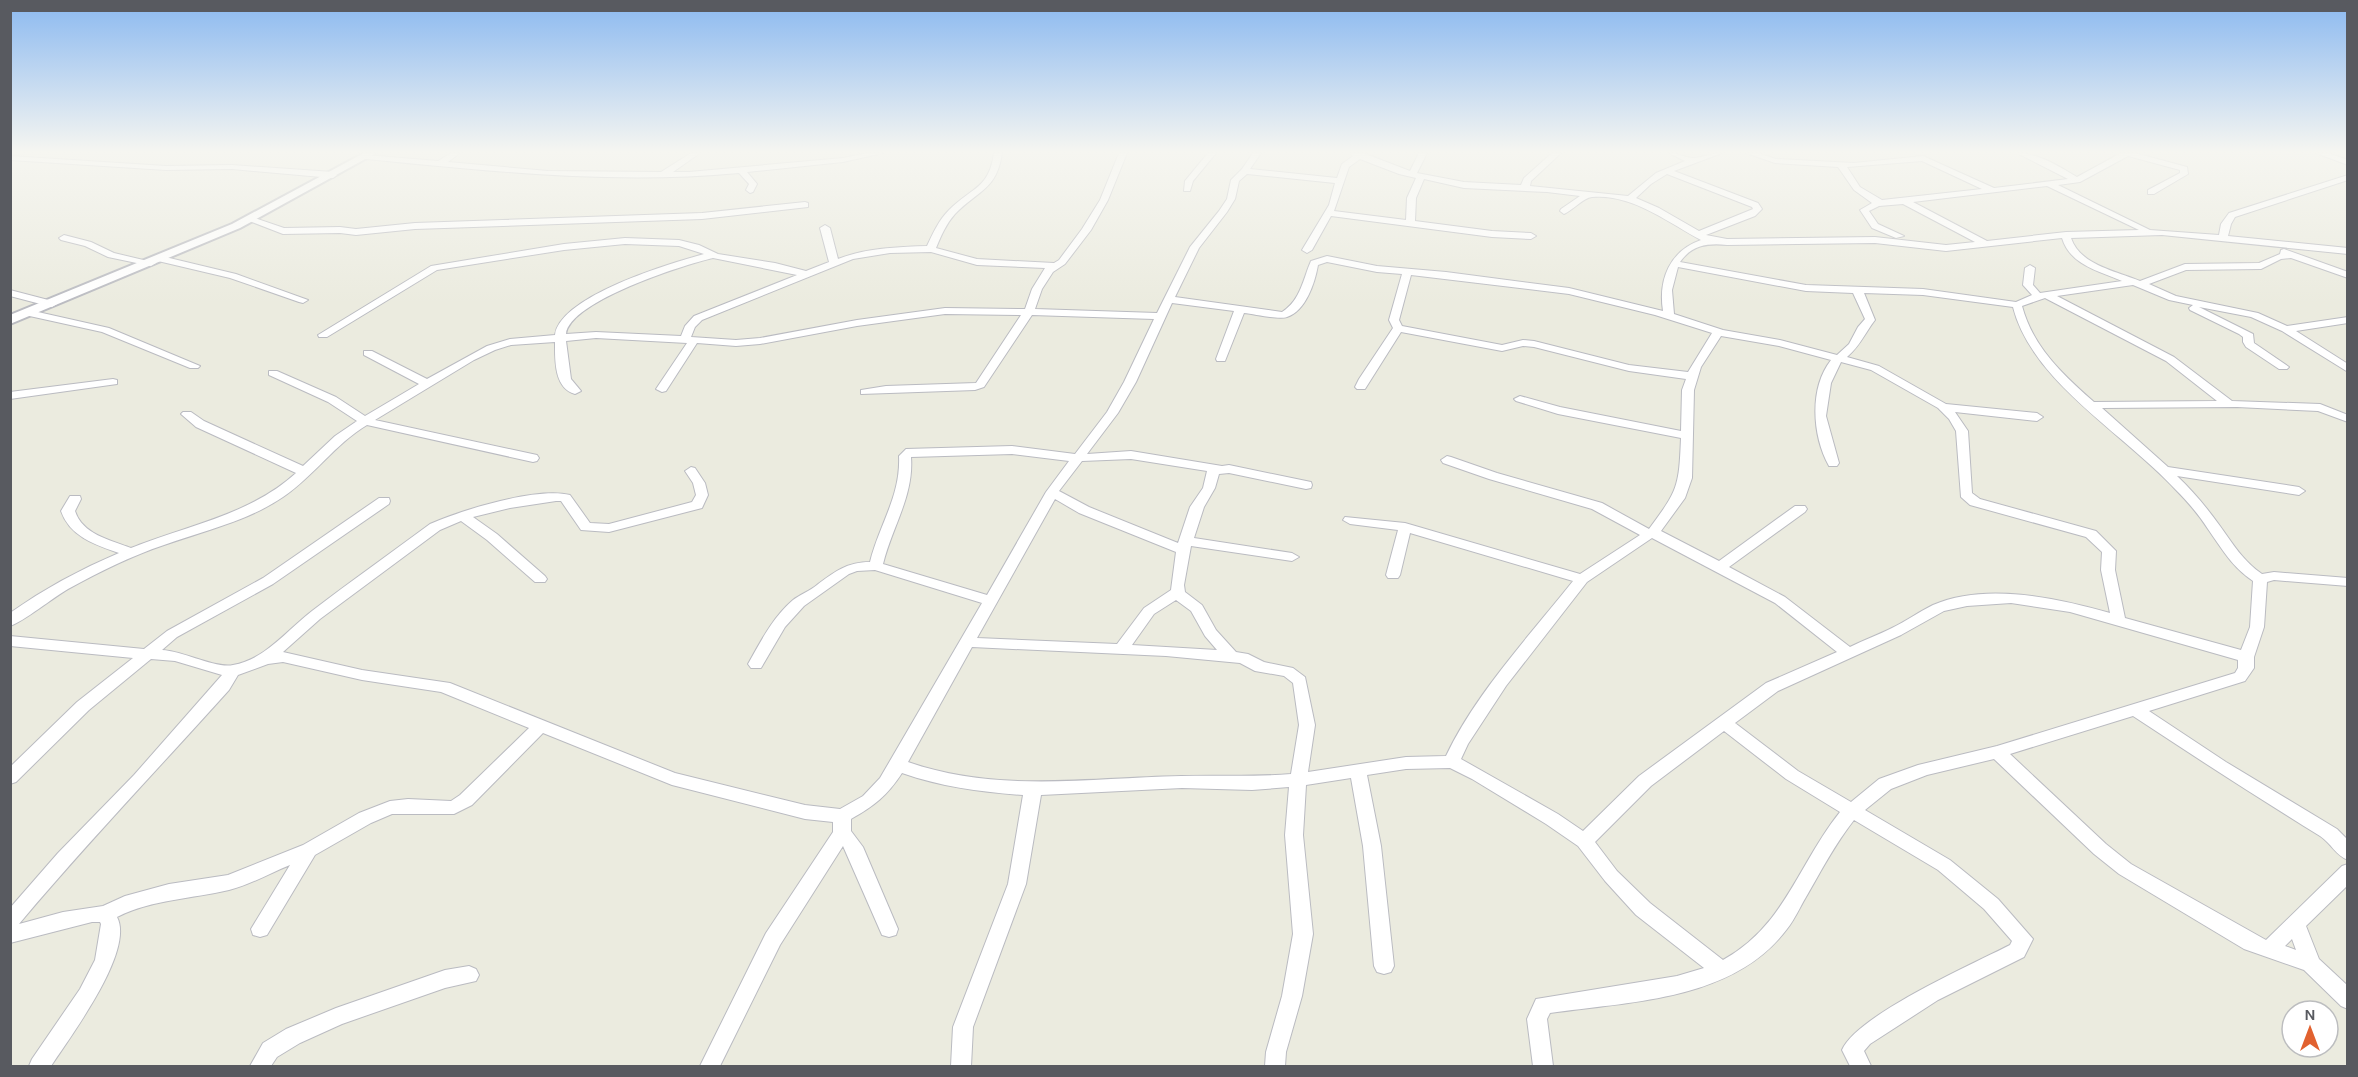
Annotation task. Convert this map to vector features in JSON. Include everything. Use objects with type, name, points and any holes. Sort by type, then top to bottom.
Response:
[{"type":"street","points":[[10,320],[156,261],[236,226],[279,203]]},
{"type":"street","points":[[931,249],[943,223],[963,203]]},
{"type":"street","points":[[865,392],[980,385],[1029,311],[1037,289],[1049,270],[1062,262],[1086,230],[1102,203]]},
{"type":"street","points":[[710,1066],[772,939],[842,825],[886,783],[898,765],[1052,492],[1112,414],[1130,382],[1195,247],[1228,203]]},
{"type":"street","points":[[1307,250],[1329,213],[1332,203]]},
{"type":"street","points":[[1410,203],[1411,222]]},
{"type":"street","points":[[1564,211],[1575,203]]},
{"type":"street","points":[[1640,203],[1708,240],[1739,242],[1875,240],[1946,248],[2066,235],[2150,232],[2223,237],[2348,251]]},
{"type":"street","points":[[1698,235],[1752,214],[1758,209],[1751,203]]},
{"type":"street","points":[[1880,203],[1864,210],[1875,226],[1917,245]]},
{"type":"street","points":[[1908,203],[1986,244]]},
{"type":"street","points":[[2090,203],[2150,232]]},
{"type":"street","points":[[2223,237],[2226,224],[2232,215],[2268,203]]},
{"type":"street","points":[[249,219],[283,231],[356,232],[415,226],[702,216],[805,206]]},
{"type":"street","points":[[1329,213],[1492,234],[1532,236]]},
{"type":"street","points":[[625,241],[631,219]]},
{"type":"street","points":[[236,226],[260,224]]},
{"type":"street","points":[[825,228],[834,264]]},
{"type":"street","points":[[2066,235],[2070,249],[2081,260],[2187,302],[2254,315],[2286,329],[2348,369]]},
{"type":"street","points":[[64,238],[88,244],[111,255],[156,261],[240,278],[303,300]]},
{"type":"street","points":[[1669,316],[1666,291],[1676,264],[1685,250],[1708,240]]},
{"type":"street","points":[[323,334],[434,268],[536,251],[625,241],[679,243],[696,247],[713,255],[805,274]]},
{"type":"street","points":[[2252,241],[2348,275]]},
{"type":"street","points":[[663,389],[689,339],[690,326],[698,318],[805,274],[869,253],[931,249],[977,262],[1055,266]]},
{"type":"street","points":[[575,391],[566,383],[562,367],[559,330],[563,325],[590,303],[621,285],[656,270],[713,255]]},
{"type":"street","points":[[1676,264],[1806,288],[1923,292],[2017,305],[2042,296],[2137,283],[2186,267],[2261,266],[2291,255]]},
{"type":"street","points":[[1168,299],[1276,315],[1291,312],[1300,300],[1314,263],[1317,260],[1327,259],[1407,273],[1446,274],[1569,291],[1669,316],[1718,332],[1780,343],[1875,368],[1942,406],[1954,417],[1962,431],[1966,494],[1970,498],[1988,506],[2091,534],[2102,543],[2109,551],[2108,570],[2118,619]]},
{"type":"street","points":[[2030,268],[2028,285],[2042,296],[2170,359],[2229,404]]},
{"type":"street","points":[[1398,328],[1394,320],[1407,273]]},
{"type":"street","points":[[1833,463],[1820,416],[1826,383],[1839,357],[1854,346],[1863,327],[1870,320],[1857,290]]},
{"type":"street","points":[[10,293],[52,304]]},
{"type":"street","points":[[2187,302],[2249,336],[2250,345],[2283,368]]},
{"type":"street","points":[[2017,305],[2021,323],[2036,350],[2056,373],[2164,470],[2209,519],[2230,554],[2244,570],[2260,579],[2274,576],[2348,582]]},
{"type":"street","points":[[1221,359],[1240,310]]},
{"type":"street","points":[[10,621],[69,584],[131,553],[245,513],[284,490],[305,472],[332,443],[364,421],[427,382],[491,348],[510,342],[628,336],[736,343],[945,311],[1029,311],[1160,316]]},
{"type":"street","points":[[29,313],[105,330],[194,366]]},
{"type":"street","points":[[2286,329],[2348,320]]},
{"type":"street","points":[[1398,328],[1502,348],[1523,343],[1534,344],[1629,368],[1692,376]]},
{"type":"street","points":[[1361,387],[1368,370],[1389,347],[1398,328]]},
{"type":"street","points":[[1452,762],[1461,742],[1501,682],[1582,579],[1651,533],[1679,498],[1686,478],[1688,390],[1699,360],[1718,332]]},
{"type":"street","points":[[368,353],[427,382]]},
{"type":"street","points":[[273,373],[328,396],[352,410],[364,421],[533,458]]},
{"type":"street","points":[[10,396],[113,382]]},
{"type":"street","points":[[1520,399],[1558,410],[1688,436]]},
{"type":"street","points":[[2092,405],[2229,404],[2320,408],[2348,419]]},
{"type":"street","points":[[1942,406],[2037,417]]},
{"type":"street","points":[[187,414],[200,424],[305,472]]},
{"type":"street","points":[[876,566],[887,530],[897,513],[906,478],[905,456],[910,452],[1012,450],[1077,458],[1131,455],[1219,469]]},
{"type":"street","points":[[1447,460],[1493,476],[1597,506],[1720,567],[1780,600],[1848,653]]},
{"type":"street","points":[[1232,657],[1210,633],[1197,608],[1182,599],[1178,591],[1177,585],[1185,546],[1197,507],[1209,488],[1213,471],[1219,469],[1229,468],[1306,484]]},
{"type":"street","points":[[2164,470],[2299,491]]},
{"type":"street","points":[[266,659],[315,616],[435,526],[463,516],[556,497],[565,498],[586,527],[609,528],[697,505],[702,495],[699,483],[691,471]]},
{"type":"street","points":[[1052,492],[1084,510],[1185,546],[1292,557]]},
{"type":"street","points":[[75,499],[68,511],[73,524],[131,553]]},
{"type":"street","points":[[10,778],[83,706],[148,652],[187,624],[268,581],[384,501]]},
{"type":"street","points":[[1720,567],[1800,509]]},
{"type":"street","points":[[463,516],[540,579]]},
{"type":"street","points":[[1350,520],[1405,528],[1582,579]]},
{"type":"street","points":[[1394,575],[1405,528]]},
{"type":"street","points":[[756,664],[775,629],[799,603],[846,568],[858,565],[876,566],[990,601]]},
{"type":"street","points":[[1543,1066],[1537,1019],[1543,1005],[1677,985],[1722,971],[1750,955],[1781,923],[1832,835],[1851,811],[1885,784],[1924,769],[1997,752],[2240,676],[2246,668],[2246,657],[2257,627],[2260,579]]},
{"type":"street","points":[[1121,649],[1149,611],[1178,591]]},
{"type":"street","points":[[1584,841],[1645,782],[1772,687],[1896,632],[1939,608],[1967,601],[2011,598],[2071,607],[2246,657]]},
{"type":"street","points":[[10,641],[66,648],[148,652],[176,656],[220,670],[233,671],[266,659],[291,658],[362,675],[444,687],[672,779],[805,812],[842,825],[854,847],[889,929]]},
{"type":"street","points":[[967,642],[1035,648],[1121,649],[1244,658],[1260,667],[1288,672],[1300,681],[1307,725],[1298,780],[1294,835],[1303,934],[1292,996],[1276,1052],[1275,1066]]},
{"type":"street","points":[[10,922],[64,858],[140,779],[223,686],[233,671]]},
{"type":"street","points":[[2135,709],[2220,766],[2331,834],[2348,853]]},
{"type":"street","points":[[1723,722],[1792,775],[1944,865],[1991,904],[2023,939],[2017,951],[1930,994],[1863,1037],[1852,1050],[1862,1066]]},
{"type":"street","points":[[10,936],[63,920],[92,914],[105,914],[142,899],[230,882],[309,850],[365,818],[390,808],[454,807],[466,800],[539,727]]},
{"type":"street","points":[[1997,752],[2100,849],[2125,869],[2251,943],[2271,948],[2311,964],[2348,1000]]},
{"type":"street","points":[[898,765],[934,778],[973,785],[1033,789],[1182,782],[1252,784],[1358,772],[1406,763],[1452,762],[1524,802],[1584,841],[1611,876],[1643,909],[1722,971]]},
{"type":"street","points":[[1358,772],[1372,846],[1384,966]]},
{"type":"street","points":[[961,1066],[963,1027],[1017,884],[1033,789]]},
{"type":"street","points":[[260,929],[309,850]]},
{"type":"street","points":[[2271,948],[2295,922],[2329,895],[2348,871]]},
{"type":"street","points":[[39,1066],[87,995],[105,961],[111,923],[105,914]]},
{"type":"street","points":[[2295,922],[2311,964]]},
{"type":"street","points":[[260,1066],[270,1050],[336,1017],[446,979],[469,975]]}]
